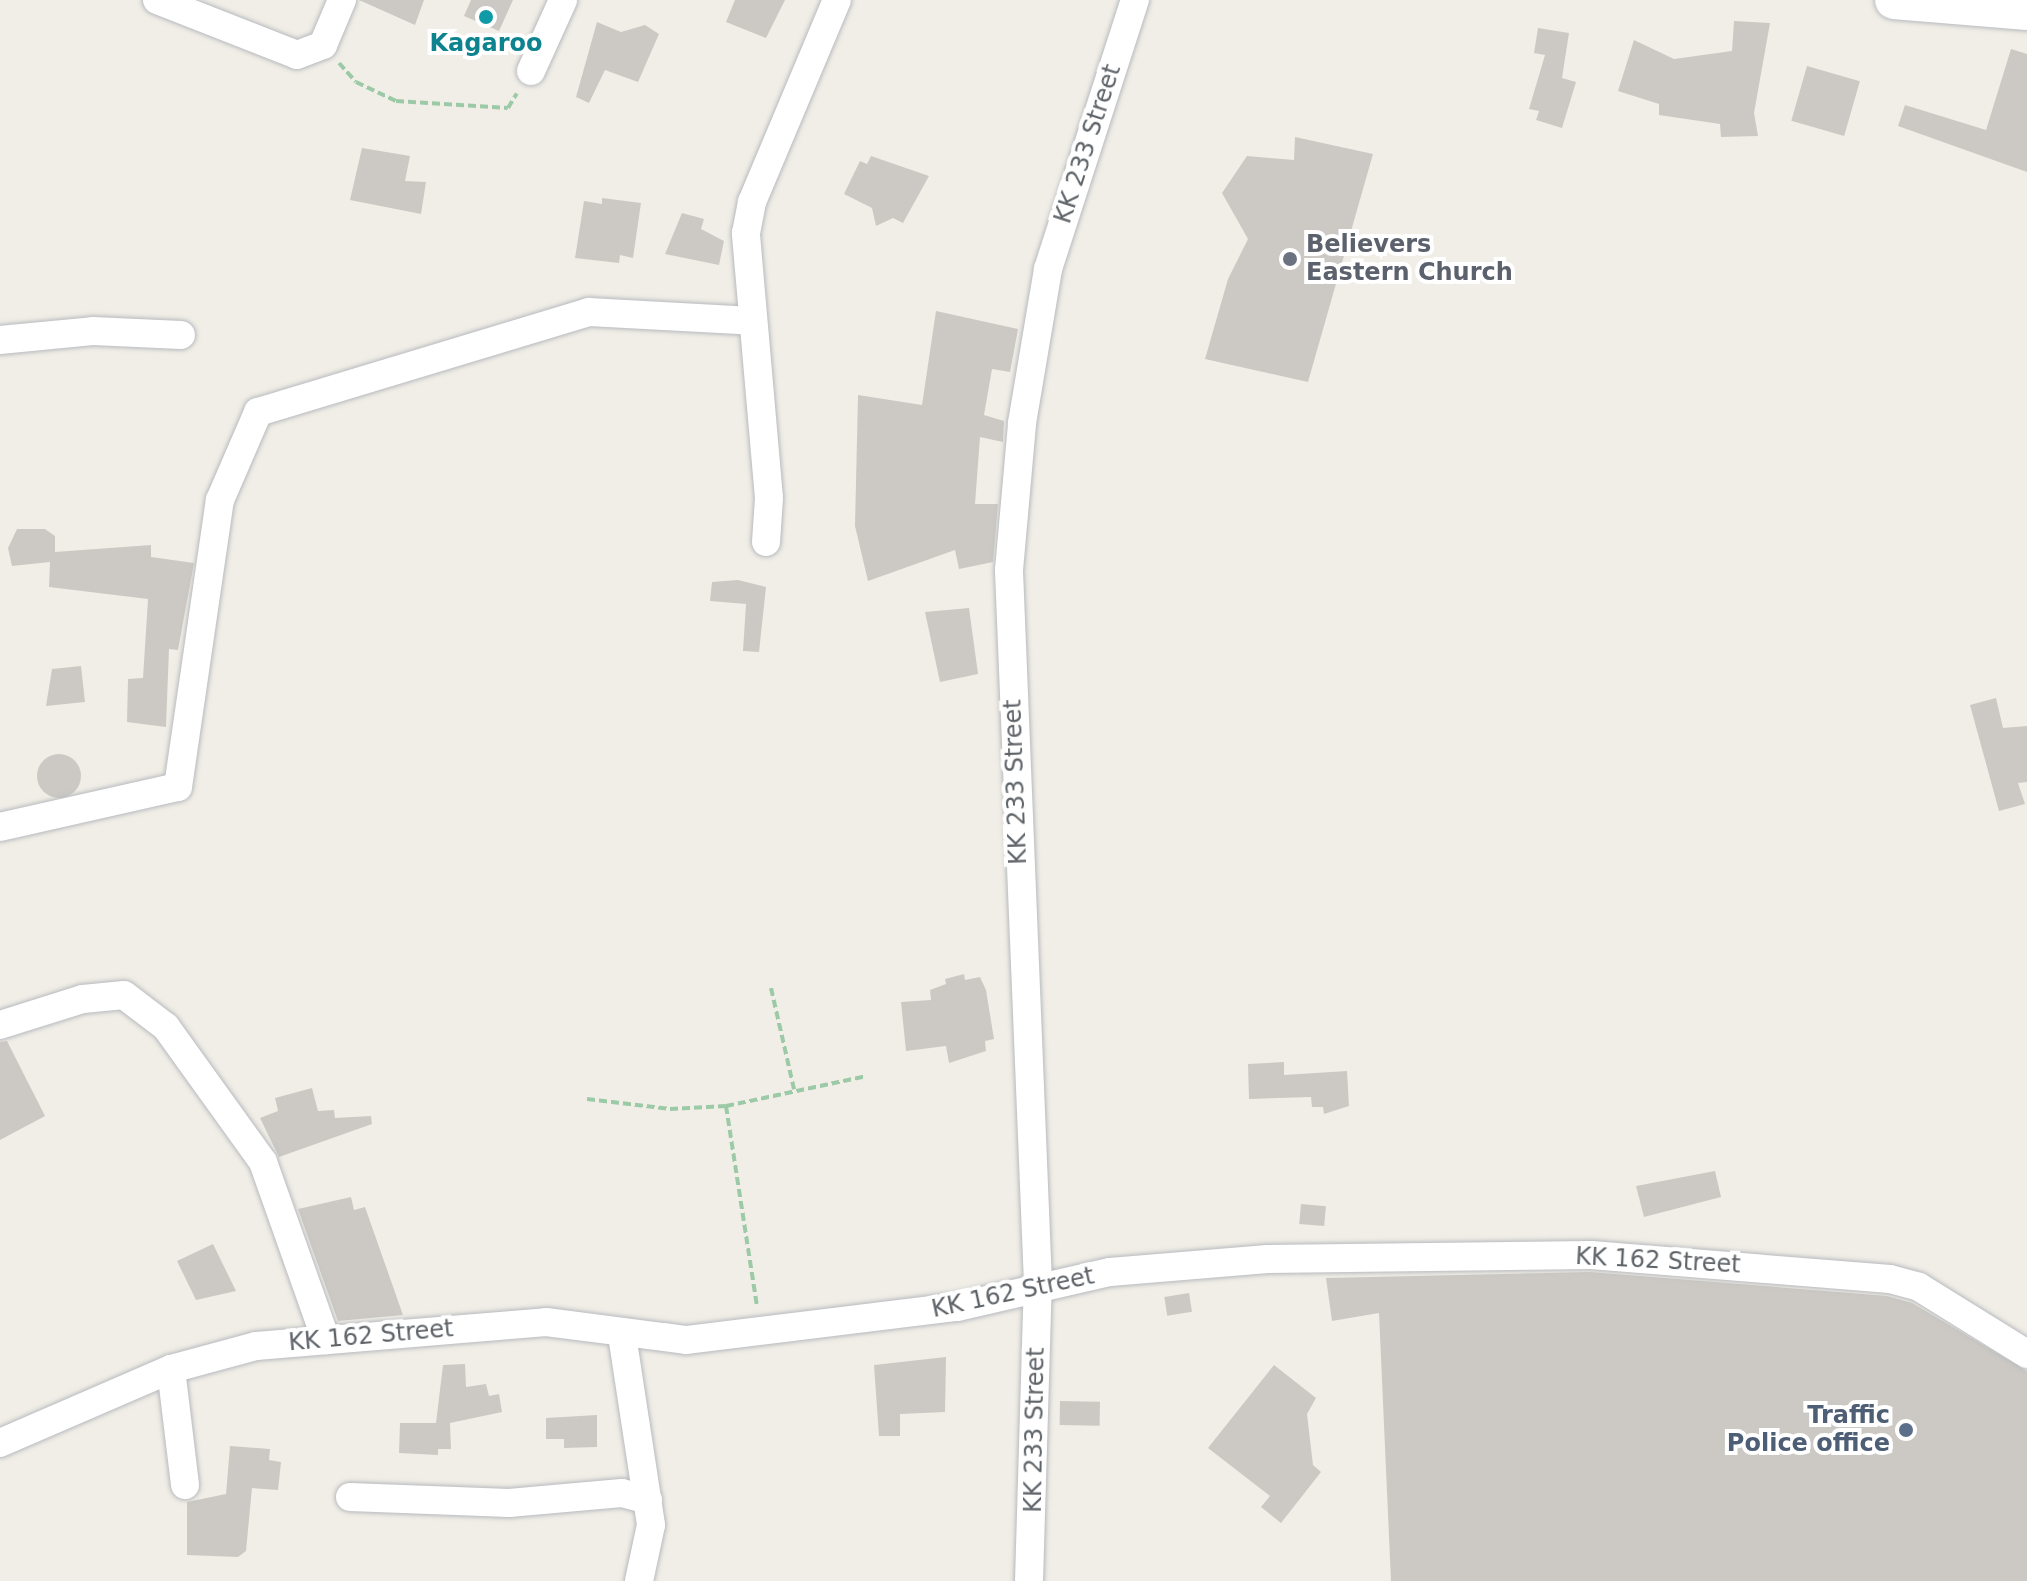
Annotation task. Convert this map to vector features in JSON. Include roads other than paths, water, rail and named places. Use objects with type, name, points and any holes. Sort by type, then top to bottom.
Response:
[{"type":"main road","points":[[1894,0],[2027,11]]},
{"type":"street","points":[[157,0],[285,53],[312,54],[323,45],[342,0]]},
{"type":"street","points":[[531,71],[563,0]]},
{"type":"street","points":[[766,542],[769,498],[745,265],[749,213],[837,0]]},
{"type":"street","name":"KK 233 Street","points":[[1029,1581],[1038,1284],[1009,570],[1022,423],[1048,269],[1135,0]]},
{"type":"street","points":[[0,827],[178,787],[220,500],[258,412],[589,312],[753,321]]},
{"type":"street","points":[[0,340],[93,331],[181,335]]},
{"type":"street","points":[[2,1026],[83,999],[124,995],[166,1027],[263,1162],[326,1340]]},
{"type":"street","name":"KK 162 Street","points":[[0,1442],[171,1369],[256,1346],[546,1322],[622,1335],[761,1333],[957,1307],[1038,1284],[1267,1259],[1683,1260],[1919,1287],[2027,1354]]},
{"type":"street","points":[[622,1335],[648,1500],[648,1553],[639,1581]]},
{"type":"street","points":[[171,1369],[185,1485]]},
{"type":"street","points":[[350,1497],[509,1503],[622,1493],[648,1500]]},
{"type":"place","name":"Kagaroo","points":[[486,17]]},
{"type":"place","name":"Believers Eastern Church","points":[[1290,259]]},
{"type":"place","name":"Traffic Police office","points":[[1906,1430]]}]
